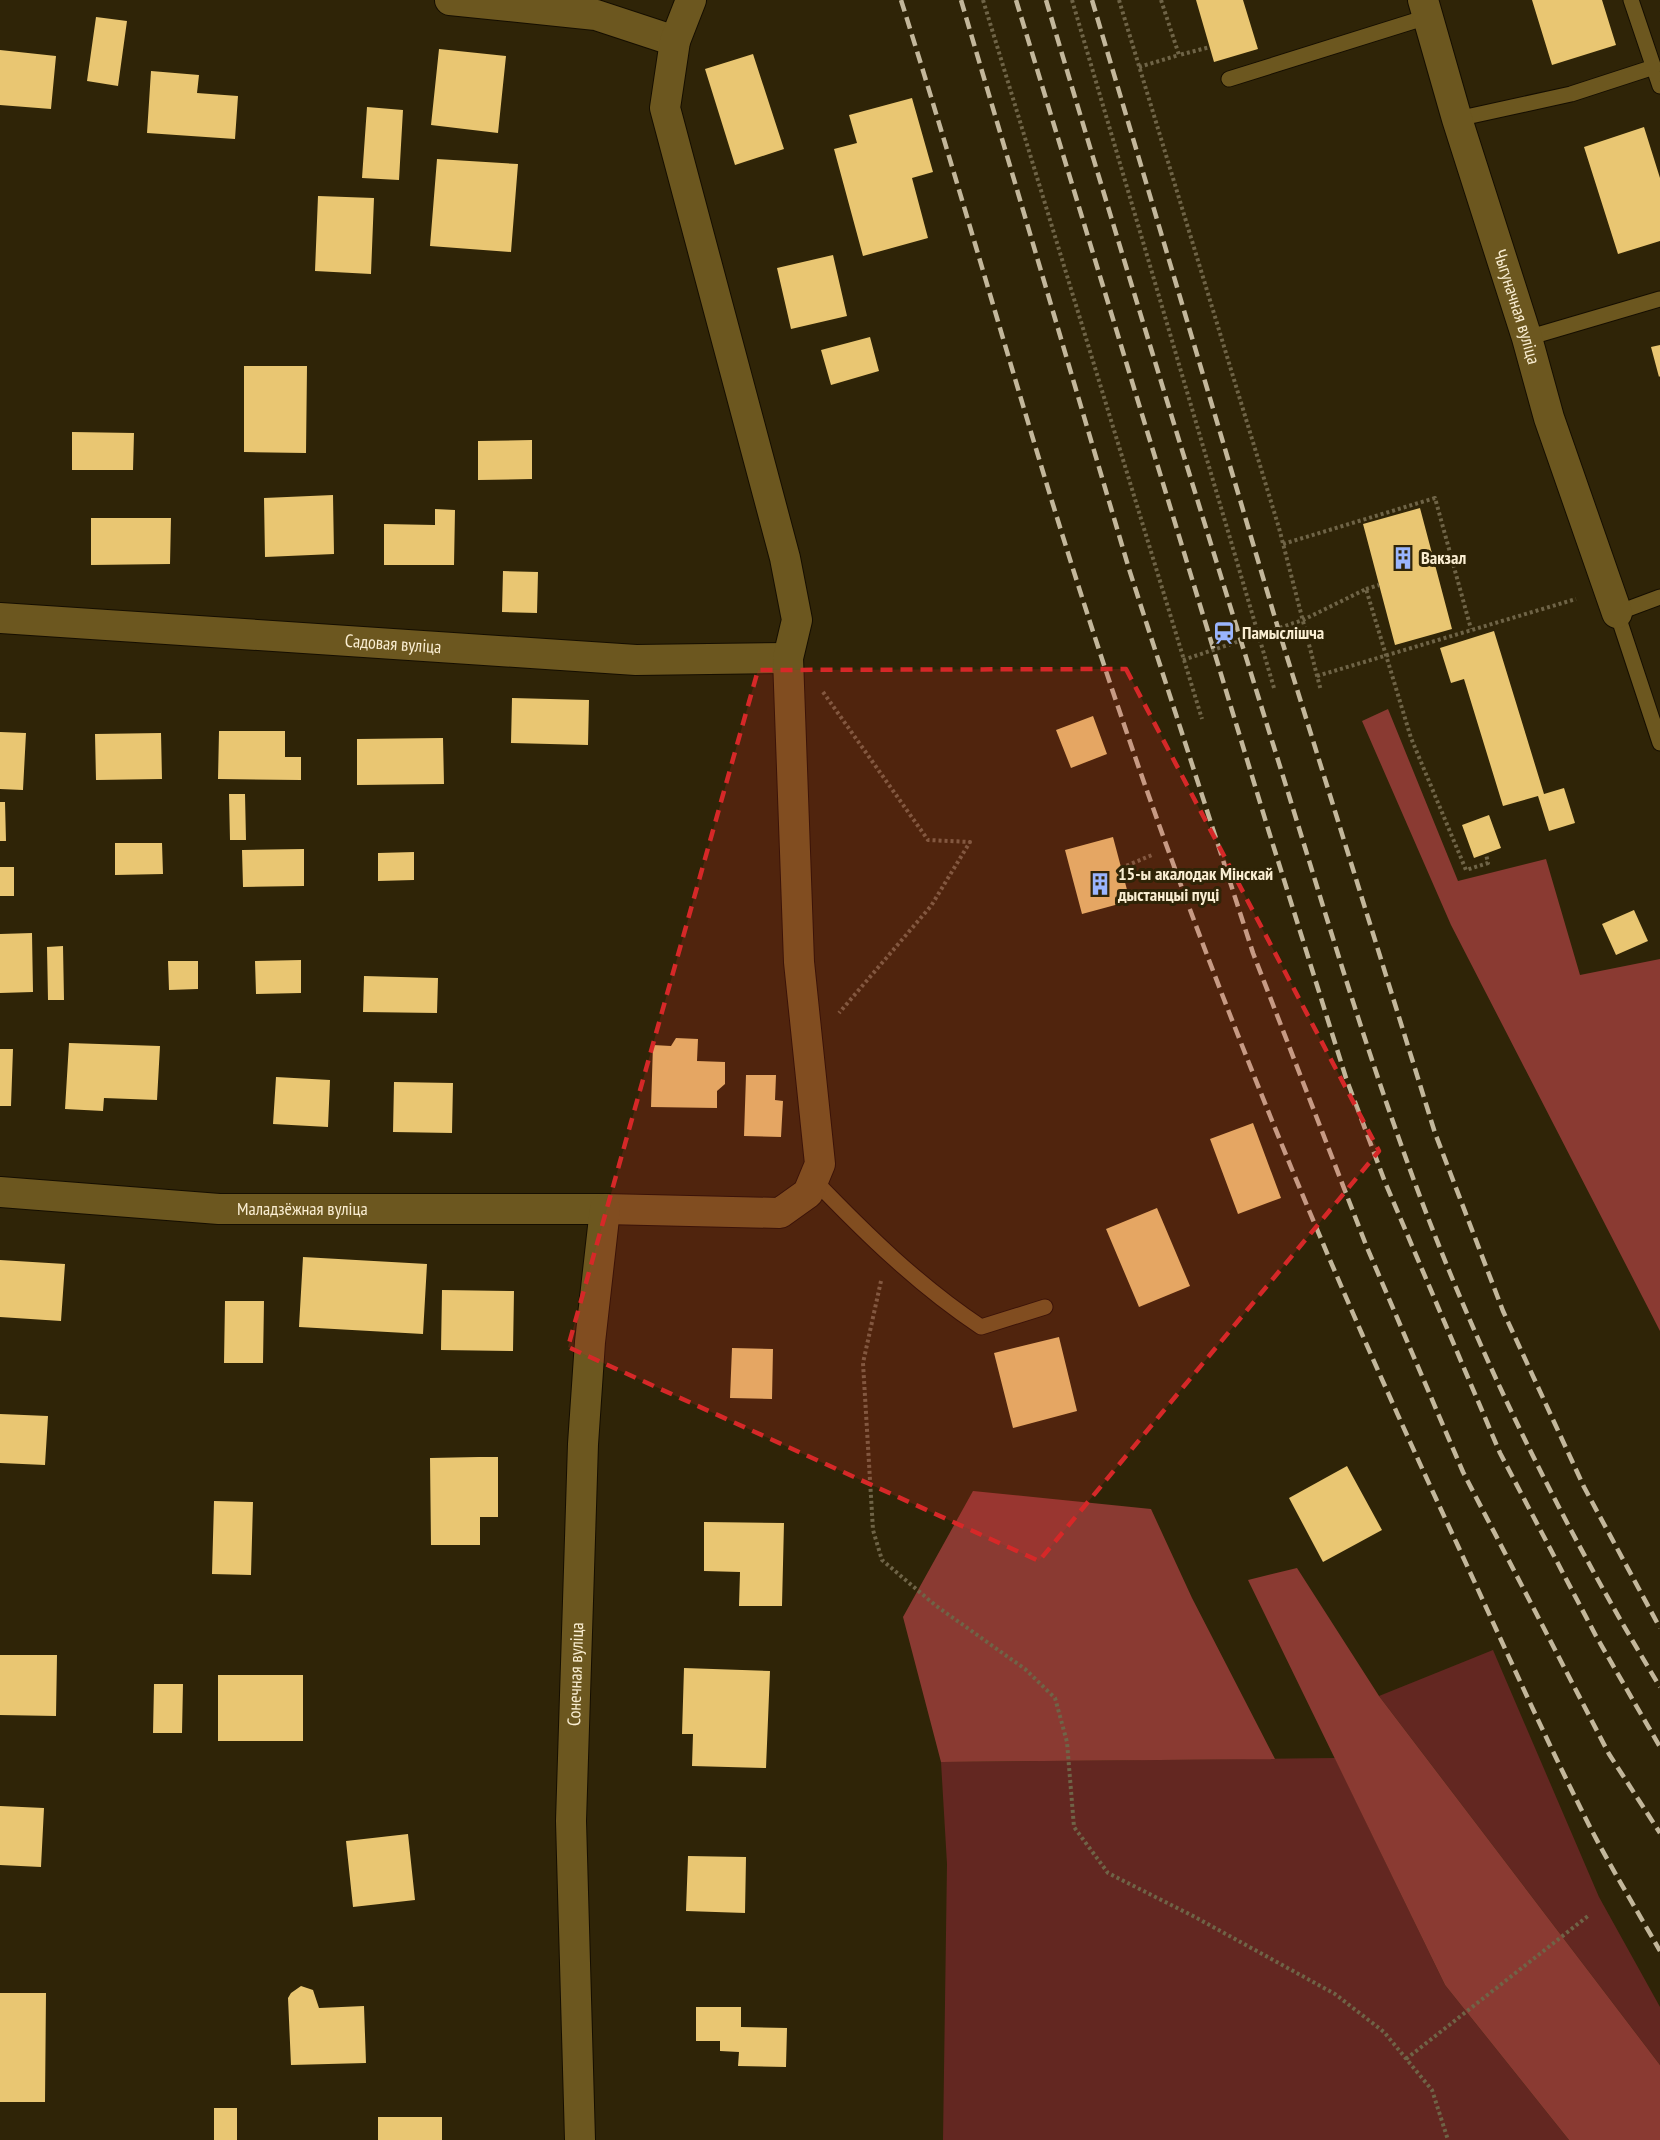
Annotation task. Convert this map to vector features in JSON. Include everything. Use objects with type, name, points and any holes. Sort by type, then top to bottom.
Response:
[{"type":"street","points":[[450,0],[596,15],[675,41]]},
{"type":"street","points":[[691,0],[675,41],[665,108],[785,558],[797,620],[788,658],[800,962],[806,1046],[820,1164],[814,1180]]},
{"type":"street","name":"Чыгуначная вуліца","points":[[1425,9],[1457,119],[1527,338],[1549,418],[1613,601]]},
{"type":"street","name":"Садовая вуліца","points":[[0,618],[636,660],[788,658]]},
{"type":"street","name":"Маладзёжная вуліца","points":[[0,1192],[219,1209],[605,1209],[780,1213],[808,1194],[814,1180]]},
{"type":"street","name":"Сонечная вуліца","points":[[580,2140],[571,1821],[583,1444],[590,1342],[605,1209]]},
{"type":"lane","points":[[1631,0],[1660,86]]},
{"type":"lane","points":[[1229,79],[1425,9]]},
{"type":"lane","points":[[1457,119],[1571,94],[1654,67]]},
{"type":"lane","points":[[1527,338],[1660,299]]},
{"type":"lane","points":[[1660,597],[1613,601],[1660,743]]},
{"type":"lane","points":[[814,1180],[887,1254],[940,1300],[981,1327],[1045,1307]]},
{"type":"path","points":[[983,0],[1202,719]]},
{"type":"path","points":[[1072,0],[1274,688]]},
{"type":"path","points":[[1119,0],[1283,544],[1321,691]]},
{"type":"path","points":[[1161,0],[1179,55]]},
{"type":"path","points":[[1139,68],[1210,47]]},
{"type":"path","points":[[1283,544],[1435,498],[1471,629]]},
{"type":"path","points":[[1183,660],[1303,620],[1366,589],[1379,585]]},
{"type":"path","points":[[1366,589],[1411,738],[1466,870],[1488,863],[1485,854]]},
{"type":"path","points":[[1317,676],[1471,629],[1613,601]]},
{"type":"path","points":[[788,658],[831,700],[928,840],[970,842],[931,906],[852,1000],[806,1046]]},
{"type":"path","points":[[1121,868],[1152,855]]},
{"type":"path","points":[[887,1254],[863,1363],[873,1530],[882,1560],[935,1605],[1025,1669],[1055,1698],[1068,1742],[1074,1827],[1108,1873],[1195,1917],[1335,1994],[1384,2032],[1432,2090],[1448,2140]]},
{"type":"path","points":[[1406,2059],[1588,1916]]},
{"type":"highlighted area","points":[[1126,669],[1379,1151],[1039,1561],[568,1347],[758,670]]},
{"type":"shaded area","points":[[1388,709],[1458,881],[1546,859],[1580,975],[1660,959],[1660,1331],[1451,925],[1362,721]]},
{"type":"shaded area","points":[[973,1491],[1151,1509],[1192,1598],[1275,1759],[941,1762],[903,1617]]},
{"type":"shaded area","points":[[1297,1568],[1379,1696],[1660,2065],[1660,2140],[1569,2140],[1445,1985],[1248,1580]]},
{"type":"shaded area","points":[[1493,1650],[1599,1897],[1660,2007],[1660,2065],[1379,1696]]},
{"type":"shaded area","points":[[1335,1758],[1445,1985],[1569,2140],[943,2140],[947,1864],[941,1762]]},
{"type":"building","points":[[1196,0],[1243,0],[1258,49],[1214,62]]},
{"type":"building","points":[[1532,0],[1602,0],[1616,45],[1552,65]]},
{"type":"building","points":[[96,17],[127,21],[118,86],[87,81]]},
{"type":"building","points":[[439,49],[506,56],[498,133],[431,125]]},
{"type":"building","points":[[0,50],[56,56],[51,109],[0,105]]},
{"type":"building","points":[[753,54],[784,149],[735,165],[705,69]]},
{"type":"building","points":[[151,71],[199,75],[197,93],[238,96],[235,139],[147,133]]},
{"type":"building","points":[[912,98],[933,172],[912,178],[928,238],[863,256],[834,149],[857,143],[849,115]]},
{"type":"building","points":[[367,107],[403,110],[399,180],[362,178]]},
{"type":"building","points":[[1644,127],[1660,178],[1660,241],[1618,254],[1584,147]]},
{"type":"building","points":[[437,159],[518,164],[511,252],[430,246]]},
{"type":"building","points":[[318,196],[374,198],[371,274],[315,271]]},
{"type":"building","points":[[833,255],[847,316],[791,329],[777,268]]},
{"type":"building","points":[[870,337],[879,371],[831,385],[821,350]]},
{"type":"building","points":[[1660,345],[1660,376],[1659,377],[1651,347]]},
{"type":"building","points":[[244,366],[307,366],[306,453],[244,452]]},
{"type":"building","points":[[72,432],[134,433],[133,470],[72,470]]},
{"type":"building","points":[[532,440],[532,479],[478,480],[478,441]]},
{"type":"building","points":[[333,495],[334,554],[265,557],[264,498]]},
{"type":"building","name":"Вакзал","points":[[1420,508],[1452,629],[1395,645],[1363,524]]},
{"type":"building","points":[[435,509],[455,510],[454,565],[384,565],[384,524],[435,525]]},
{"type":"building","points":[[91,518],[171,518],[170,564],[91,565]]},
{"type":"building","points":[[503,571],[538,572],[537,613],[502,612]]},
{"type":"building","points":[[1494,631],[1544,794],[1564,788],[1575,823],[1549,831],[1538,796],[1503,806],[1464,679],[1451,683],[1440,648]]},
{"type":"building","points":[[512,698],[589,700],[588,745],[511,743]]},
{"type":"building","points":[[1093,716],[1107,754],[1071,768],[1056,730]]},
{"type":"building","points":[[219,731],[285,731],[285,757],[301,757],[301,780],[218,779]]},
{"type":"building","points":[[0,732],[26,733],[23,790],[0,789]]},
{"type":"building","points":[[161,733],[162,779],[96,780],[95,734]]},
{"type":"building","points":[[443,738],[444,784],[357,785],[357,739]]},
{"type":"building","points":[[229,794],[245,794],[246,840],[230,840]]},
{"type":"building","points":[[0,802],[5,802],[6,841],[0,841]]},
{"type":"building","points":[[1489,815],[1501,848],[1474,858],[1462,825]]},
{"type":"building","name":"15-ы акалодак Мінскай дыстанцыі пуці","points":[[1113,837],[1130,901],[1082,914],[1065,850]]},
{"type":"building","points":[[115,843],[162,843],[163,874],[115,875]]},
{"type":"building","points":[[304,849],[304,886],[243,887],[242,850]]},
{"type":"building","points":[[414,852],[414,880],[378,881],[378,853]]},
{"type":"building","points":[[0,867],[14,867],[14,896],[0,896]]},
{"type":"building","points":[[1634,910],[1648,941],[1616,955],[1602,924]]},
{"type":"building","points":[[32,933],[33,992],[0,993],[0,934]]},
{"type":"building","points":[[63,946],[64,1000],[48,1000],[47,947]]},
{"type":"building","points":[[301,960],[301,993],[256,994],[255,961]]},
{"type":"building","points":[[168,961],[198,961],[198,989],[169,990]]},
{"type":"building","points":[[364,976],[438,978],[437,1013],[363,1012]]},
{"type":"building","points":[[676,1038],[698,1039],[697,1061],[725,1062],[725,1084],[717,1091],[717,1108],[651,1107],[653,1045],[671,1046]]},
{"type":"building","points":[[69,1043],[160,1046],[157,1100],[104,1098],[103,1111],[65,1109]]},
{"type":"building","points":[[0,1049],[13,1049],[11,1106],[0,1106]]},
{"type":"building","points":[[746,1075],[776,1075],[775,1100],[783,1101],[781,1137],[744,1136]]},
{"type":"building","points":[[276,1077],[330,1080],[328,1127],[273,1124]]},
{"type":"building","points":[[394,1082],[453,1083],[452,1133],[393,1132]]},
{"type":"building","points":[[1253,1123],[1281,1198],[1238,1214],[1210,1139]]},
{"type":"building","points":[[1157,1208],[1190,1286],[1139,1307],[1106,1229]]},
{"type":"building","points":[[303,1257],[427,1264],[423,1334],[299,1327]]},
{"type":"building","points":[[0,1260],[65,1264],[61,1321],[0,1317]]},
{"type":"building","points":[[442,1290],[514,1291],[513,1351],[441,1350]]},
{"type":"building","points":[[225,1301],[264,1301],[263,1363],[224,1363]]},
{"type":"building","points":[[1059,1337],[1077,1411],[1013,1428],[994,1353]]},
{"type":"building","points":[[732,1348],[773,1349],[772,1399],[730,1398]]},
{"type":"building","points":[[0,1414],[48,1416],[45,1465],[0,1463]]},
{"type":"building","points":[[498,1457],[498,1517],[480,1517],[480,1545],[431,1545],[430,1458]]},
{"type":"building","points":[[1347,1466],[1382,1530],[1323,1562],[1289,1498]]},
{"type":"building","points":[[214,1501],[253,1502],[251,1575],[212,1574]]},
{"type":"building","points":[[704,1522],[784,1523],[782,1606],[739,1606],[740,1572],[704,1571]]},
{"type":"building","points":[[0,1655],[57,1655],[56,1716],[0,1715]]},
{"type":"building","points":[[684,1668],[770,1671],[766,1768],[692,1766],[693,1734],[682,1734]]},
{"type":"building","points":[[218,1675],[303,1675],[303,1741],[218,1741]]},
{"type":"building","points":[[154,1684],[183,1684],[182,1733],[153,1733]]},
{"type":"building","points":[[0,1806],[44,1808],[41,1867],[0,1865]]},
{"type":"building","points":[[408,1834],[415,1900],[353,1907],[346,1841]]},
{"type":"building","points":[[688,1856],[746,1857],[745,1913],[686,1911]]},
{"type":"building","points":[[301,1986],[313,1990],[319,2008],[364,2006],[366,2063],[291,2065],[288,1998]]},
{"type":"building","points":[[0,1993],[46,1993],[45,2102],[0,2102]]},
{"type":"building","points":[[696,2007],[741,2007],[741,2027],[787,2028],[786,2067],[738,2066],[739,2052],[720,2051],[720,2041],[696,2041]]},
{"type":"building","points":[[214,2108],[237,2108],[237,2140],[214,2140]]},
{"type":"building","points":[[378,2117],[442,2117],[442,2140],[378,2140]]},
{"type":"railway","points":[[901,0],[1083,601],[1149,796],[1229,1013],[1316,1228],[1409,1441],[1567,1780],[1601,1848],[1660,1951]]},
{"type":"railway","points":[[961,0],[1129,569],[1253,953],[1366,1245],[1463,1472],[1609,1754],[1660,1833]]},
{"type":"railway","points":[[1016,0],[1346,1078],[1385,1182],[1500,1453],[1596,1636],[1660,1747]]},
{"type":"railway","points":[[1046,0],[1158,373],[1340,960],[1412,1175],[1437,1241],[1493,1373],[1589,1564],[1660,1687]]},
{"type":"railway","points":[[1092,0],[1278,628],[1435,1133],[1503,1311],[1584,1487],[1660,1628]]},
{"type":"place","name":"Вакзал","points":[[1403,558]]},
{"type":"place","name":"Памыслішча","points":[[1224,633]]},
{"type":"place","name":"15-ы акалодак Мінскай дыстанцыі пуці","points":[[1100,884]]}]
